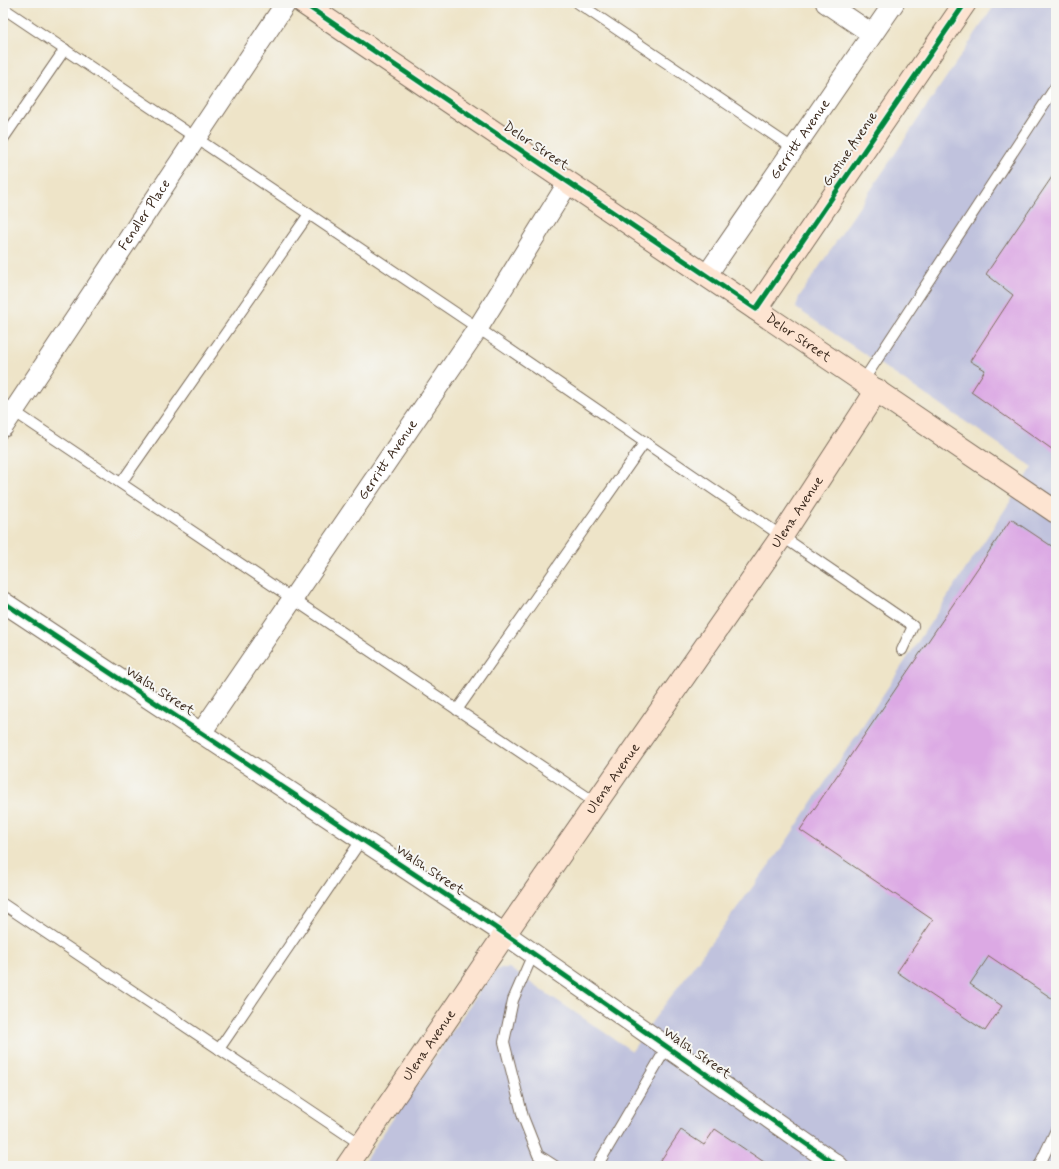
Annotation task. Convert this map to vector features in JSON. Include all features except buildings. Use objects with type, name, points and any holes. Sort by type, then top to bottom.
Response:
[{"type":"street","name":"Fendler Place","points":[[7,414],[196,138],[286,3]]},
{"type":"street","name":"Delor Street","points":[[303,3],[1056,512]]},
{"type":"street","points":[[826,3],[872,34]]},
{"type":"street","name":"Gerritt Avenue","points":[[706,276],[894,3]]},
{"type":"street","name":"Gustine Avenue","points":[[756,309],[965,3]]},
{"type":"street","name":"Gerritt Avenue","points":[[201,733],[478,328],[568,182]]},
{"type":"street","name":"Ulena Avenue","points":[[347,1166],[505,934],[782,536],[870,386]]},
{"type":"street","name":"Walsh Street","points":[[3,602],[505,934],[838,1166]]},
{"type":"lane","points":[[578,3],[794,149]]},
{"type":"lane","points":[[3,8],[478,328],[913,626],[902,650]]},
{"type":"lane","points":[[3,140],[65,49]]},
{"type":"lane","points":[[870,386],[1056,86]]},
{"type":"lane","points":[[121,483],[309,214]]},
{"type":"lane","points":[[7,414],[121,483],[596,803]]},
{"type":"lane","points":[[457,710],[645,442]]},
{"type":"lane","points":[[219,1049],[362,839]]},
{"type":"lane","points":[[3,904],[362,1145]]},
{"type":"lane","points":[[533,954],[513,1000],[504,1042],[523,1117],[538,1155],[555,1166]]},
{"type":"lane","points":[[597,1166],[667,1047]]},
{"type":"lane","points":[[1039,1166],[1056,1130]]},
{"type":"shaded area","points":[[996,3],[1056,3],[1056,1166],[361,1166],[489,977],[501,968],[509,968],[632,1051],[651,1023],[784,845],[1033,467],[796,308],[799,297]]},
{"type":"cycle path","points":[[303,3],[756,309],[965,3]]},
{"type":"cycle path","points":[[3,602],[505,934],[838,1166]]}]
